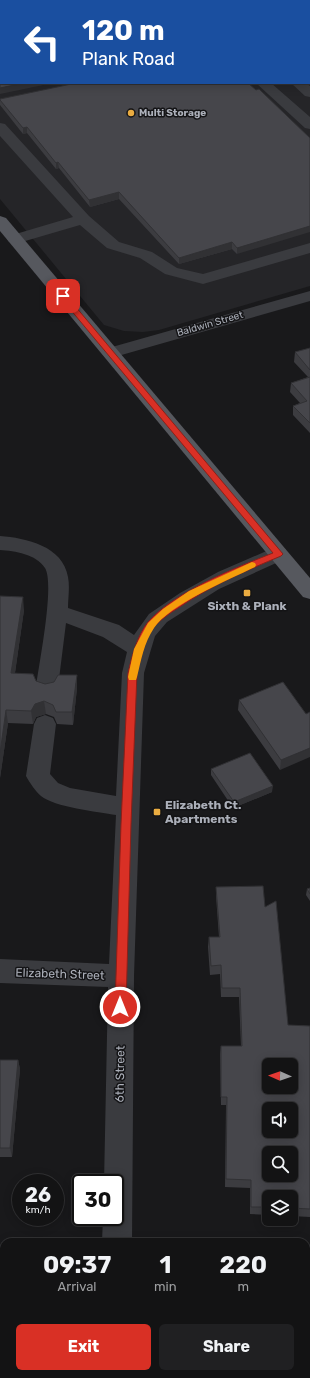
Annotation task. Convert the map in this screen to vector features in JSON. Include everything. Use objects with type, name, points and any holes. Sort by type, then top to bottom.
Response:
[{"type":"main road","points":[[0,222],[310,592]]},
{"type":"street","points":[[264,84],[310,125]]},
{"type":"street","points":[[299,84],[310,93]]},
{"type":"street","points":[[0,127],[83,219],[113,245],[146,256],[171,272],[203,279],[310,248]]},
{"type":"street","points":[[15,239],[83,219]]},
{"type":"street","name":"Baldwin Street","points":[[111,353],[310,296]]},
{"type":"street","points":[[0,543],[27,548],[45,555],[55,566],[58,576],[57,612],[48,687]]},
{"type":"street","name":"6th Street","points":[[117,1238],[121,976],[133,673],[139,649],[151,625],[166,612],[192,594],[235,572],[278,554]]},
{"type":"street","points":[[57,612],[111,630],[139,649]]},
{"type":"street","points":[[45,724],[38,776],[50,790],[68,797],[127,807]]},
{"type":"street","name":"Elizabeth Street","points":[[0,972],[121,976]]},
{"type":"shaded area","points":[[0,84],[310,84],[310,286],[159,330],[143,332],[124,331],[104,325],[0,199]]},
{"type":"building","points":[[0,84],[19,84],[0,88]]},
{"type":"building","points":[[71,84],[249,84],[256,90],[259,89],[310,138],[310,226],[237,248],[232,242],[179,258],[119,192],[89,200],[58,162],[56,163],[27,127],[23,128],[0,99]]},
{"type":"building","points":[[310,348],[310,370],[295,352]]},
{"type":"building","points":[[310,377],[310,423],[293,406],[307,401],[291,383]]},
{"type":"building","points":[[0,596],[23,597],[11,673],[33,674],[36,681],[45,684],[54,682],[58,675],[77,675],[72,712],[56,712],[53,705],[44,701],[35,704],[31,711],[6,710],[0,753]]},
{"type":"building","points":[[283,682],[306,714],[310,712],[310,748],[281,760],[239,700]]},
{"type":"building","points":[[250,753],[273,786],[234,802],[211,769]]},
{"type":"building","points":[[263,886],[265,907],[276,901],[288,1025],[310,1026],[310,1209],[298,1208],[298,1190],[262,1190],[262,1207],[251,1207],[251,1180],[226,1179],[227,1097],[221,1097],[221,1046],[242,1046],[240,988],[222,988],[221,965],[211,966],[209,937],[220,937],[216,887]]},
{"type":"building","points":[[0,1060],[18,1060],[10,1148],[0,1148]]},
{"type":"slow traffic","points":[[132,677],[139,649],[151,625],[166,612],[192,594],[252,565]]},
{"type":"place","name":"Multi Storage","points":[[131,113]]},
{"type":"place","name":"Sixth & Plank","points":[[247,593]]},
{"type":"place","name":"Elizabeth Ct. Apartments","points":[[157,812]]},
{"type":"route","points":[[63,296],[278,554],[235,572],[192,594],[166,612],[151,625],[139,649],[133,673],[126,809],[120,1007]]}]
